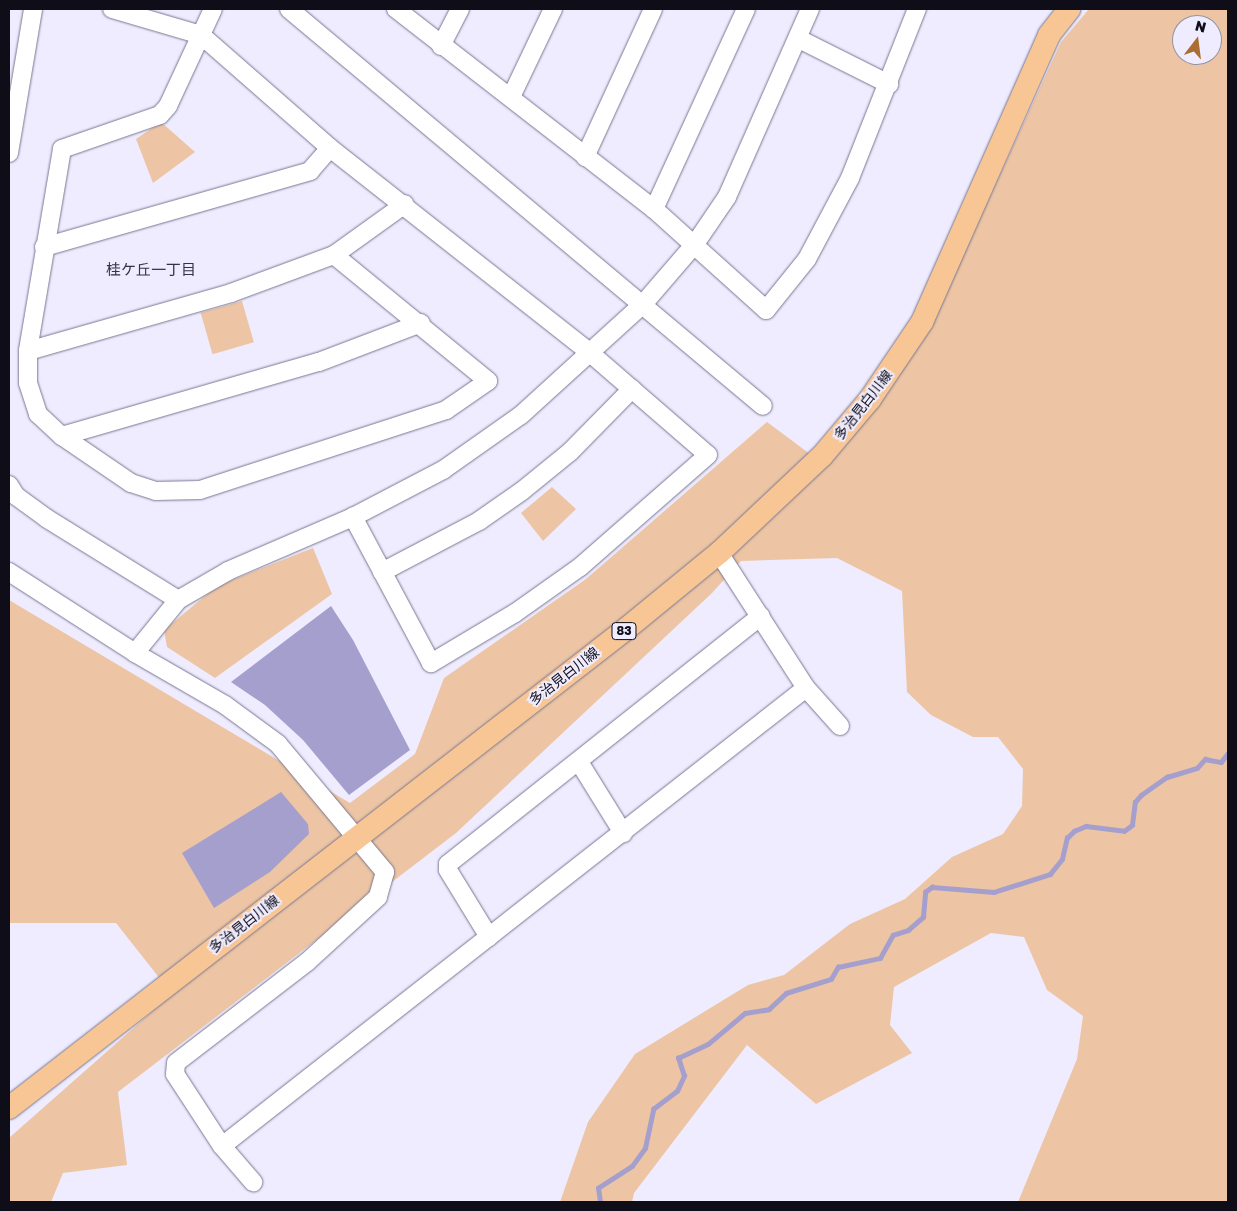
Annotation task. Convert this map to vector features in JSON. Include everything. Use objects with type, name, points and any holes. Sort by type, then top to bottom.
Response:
[{"type":"main road","name":"多治見白川線","points":[[9,1108],[719,553],[822,456],[870,399],[922,322],[1049,35],[1069,9]]},
{"type":"street","points":[[9,148],[33,9]]},
{"type":"street","points":[[112,9],[201,35],[330,148],[405,204],[589,352],[708,455],[572,573],[515,613],[431,663],[353,517]]},
{"type":"street","points":[[213,9],[168,106],[160,115],[62,149],[28,351],[28,384],[38,414],[62,436],[131,483],[156,491],[200,490],[446,410],[488,381],[334,255]]},
{"type":"street","points":[[289,9],[644,303],[764,406]]},
{"type":"street","points":[[396,9],[441,46],[511,97],[585,157],[654,209],[766,310],[807,259],[850,178],[889,84],[917,9]]},
{"type":"street","points":[[441,46],[460,9]]},
{"type":"street","points":[[511,97],[554,9]]},
{"type":"street","points":[[585,157],[654,9]]},
{"type":"street","points":[[654,209],[746,9]]},
{"type":"street","points":[[135,653],[178,600],[228,571],[353,517],[443,470],[521,414],[644,303],[695,244],[727,197],[799,39],[810,9]]},
{"type":"street","points":[[799,39],[889,84]]},
{"type":"street","points":[[44,247],[310,170],[330,148]]},
{"type":"street","points":[[28,351],[231,294],[334,255],[405,204]]},
{"type":"street","points":[[62,436],[319,362],[420,324]]},
{"type":"street","points":[[382,572],[479,521],[522,491],[571,451],[632,389]]},
{"type":"street","points":[[9,485],[16,496],[46,518],[178,600]]},
{"type":"street","points":[[719,553],[806,688],[840,726]]},
{"type":"street","points":[[9,572],[135,653],[225,705],[278,744],[385,872],[378,897],[307,962],[176,1063],[175,1074],[222,1146],[253,1182]]},
{"type":"street","points":[[490,937],[448,870],[448,864],[761,616]]},
{"type":"street","points":[[222,1146],[624,833],[806,688]]},
{"type":"street","points":[[579,762],[624,833]]},
{"type":"shaded area","points":[[1089,9],[1228,9],[1228,1202],[1018,1202],[1077,1059],[1083,1016],[1047,990],[1024,937],[991,933],[894,987],[890,1025],[912,1053],[816,1104],[747,1045],[634,1193],[632,1202],[560,1202],[588,1122],[635,1054],[748,985],[784,975],[850,924],[905,899],[952,857],[1003,834],[1022,806],[1023,769],[998,737],[973,737],[931,715],[907,692],[902,591],[837,558],[741,561],[712,593],[456,833],[118,1092],[127,1165],[63,1173],[51,1202],[9,1202],[9,1138],[172,994],[116,923],[9,923],[9,600],[350,803],[415,754],[444,678],[586,579],[767,422],[826,466],[931,325],[1061,42]]},
{"type":"shaded area","points":[[161,122],[195,152],[153,183],[136,139]]},
{"type":"shaded area","points":[[242,301],[254,342],[213,354],[201,313]]},
{"type":"shaded area","points":[[552,487],[576,509],[543,541],[521,513]]},
{"type":"shaded area","points":[[313,548],[332,594],[215,678],[167,647],[164,630],[217,586]]},
{"type":"shaded area","points":[[331,606],[353,640],[410,750],[349,795],[303,740],[265,705],[231,682]]},
{"type":"shaded area","points":[[281,792],[308,824],[309,834],[270,872],[214,908],[182,853]]},
{"type":"waterway","points":[[600,1202],[598,1188],[632,1166],[645,1148],[653,1109],[677,1091],[684,1076],[678,1058],[708,1044],[745,1013],[769,1009],[786,993],[831,979],[838,967],[880,958],[893,935],[908,930],[923,917],[925,892],[932,887],[994,892],[1050,874],[1062,859],[1067,838],[1074,831],[1086,826],[1124,831],[1132,825],[1135,802],[1141,795],[1167,777],[1197,768],[1205,759],[1221,762],[1228,753]]},
{"type":"district","name":"桂ケ丘一丁目","points":[[151,270]]}]
